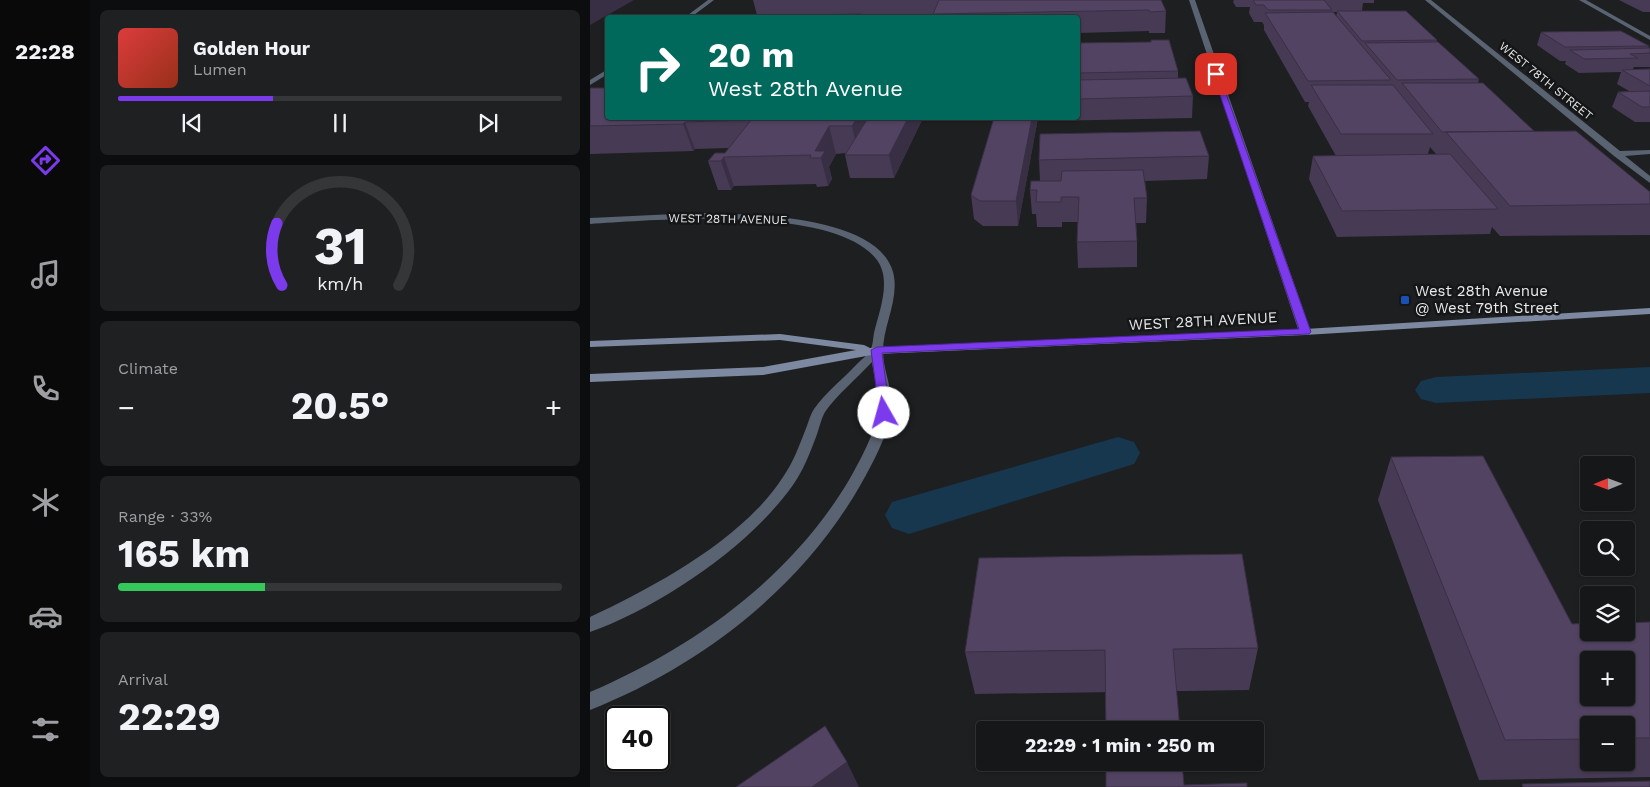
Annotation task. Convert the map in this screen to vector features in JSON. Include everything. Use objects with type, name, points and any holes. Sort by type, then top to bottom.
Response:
[{"type":"main road","name":"WEST 28TH AVENUE","points":[[590,378],[763,371],[877,350],[1305,332],[1650,311]]},
{"type":"main road","name":"WEST 28TH AVENUE","points":[[590,344],[780,337],[877,350]]},
{"type":"street","points":[[690,15],[712,0]]},
{"type":"street","points":[[1192,0],[1305,332]]},
{"type":"street","name":"WEST 78TH STREET","points":[[1428,0],[1650,180]]},
{"type":"street","points":[[1582,0],[1650,38]]},
{"type":"street","points":[[590,83],[605,73]]},
{"type":"street","points":[[1617,154],[1650,152]]},
{"type":"street","name":"WEST 28TH AVENUE","points":[[590,221],[688,217],[757,218],[808,222],[850,237],[873,250],[882,259],[888,270],[888,298],[877,350]]},
{"type":"street","points":[[590,625],[646,598],[679,579],[744,530],[789,480],[806,446],[819,411],[877,350]]},
{"type":"street","points":[[590,701],[638,679],[699,644],[755,602],[801,557],[849,494],[877,435],[884,413],[877,350]]},
{"type":"building","points":[[939,0],[1161,0],[1166,11],[933,14]]},
{"type":"building","points":[[1253,0],[1324,0],[1332,10],[1268,10],[1264,5],[1256,5]]},
{"type":"building","points":[[1337,11],[1406,11],[1437,40],[1362,41]]},
{"type":"building","points":[[1333,12],[1391,80],[1308,81],[1265,13]]},
{"type":"building","points":[[862,14],[862,15],[792,15]]},
{"type":"building","points":[[1621,31],[1649,46],[1565,47],[1541,32]]},
{"type":"building","points":[[1151,40],[1169,40],[1178,71],[1080,73],[1080,43],[1151,42]]},
{"type":"building","points":[[1438,42],[1479,79],[1397,80],[1365,43]]},
{"type":"building","points":[[1650,48],[1650,53],[1630,54],[1638,58],[1584,59],[1570,50]]},
{"type":"building","points":[[1650,69],[1650,86],[1622,70]]},
{"type":"building","points":[[1186,78],[1193,96],[1080,99],[1080,80]]},
{"type":"building","points":[[1402,83],[1483,83],[1534,131],[1442,132]]},
{"type":"building","points":[[1311,85],[1393,85],[1433,134],[1341,134]]},
{"type":"building","points":[[590,88],[605,88],[605,120],[751,120],[685,122],[683,124],[590,126]]},
{"type":"building","points":[[1650,91],[1650,107],[1642,107],[1618,92]]},
{"type":"building","points":[[751,120],[856,120],[852,126],[829,126],[815,151],[825,151],[821,158],[810,158],[811,155],[724,157],[721,161],[708,161],[715,153],[725,153]]},
{"type":"building","points":[[867,120],[907,120],[889,155],[845,155]]},
{"type":"building","points":[[993,120],[1032,120],[1016,201],[980,201],[971,195]]},
{"type":"building","points":[[1200,131],[1209,156],[1039,160],[1040,134]]},
{"type":"building","points":[[1576,131],[1650,192],[1650,204],[1510,206],[1446,132]]},
{"type":"building","points":[[1450,154],[1498,209],[1342,211],[1313,156]]},
{"type":"building","points":[[1143,170],[1147,198],[1134,198],[1137,241],[1077,242],[1079,197],[1061,197],[1061,202],[1036,202],[1037,190],[1030,190],[1031,181],[1061,181],[1062,171]]},
{"type":"building","points":[[1483,456],[1572,624],[1580,624],[1580,641],[1635,641],[1635,623],[1650,622],[1650,738],[1635,738],[1635,716],[1580,716],[1580,739],[1505,740],[1391,457]]},
{"type":"building","points":[[1242,554],[1258,648],[1173,649],[1179,721],[1106,721],[1105,650],[965,652],[979,558]]},
{"type":"building","points":[[825,726],[847,762],[812,787],[736,787]]},
{"type":"building","points":[[1106,771],[1183,771],[1184,785],[1247,783],[1247,787],[1106,787]]},
{"type":"building","points":[[1650,781],[1650,787],[1523,787],[1522,784]]},
{"type":"waterway","points":[[1436,390],[1650,380]]},
{"type":"waterway","points":[[909,515],[1118,453]]},
{"type":"place","name":"West 28th Avenue @ West 79th Street","points":[[1405,300]]},
{"type":"route","points":[[884,413],[877,350],[1305,332],[1216,74]]}]
